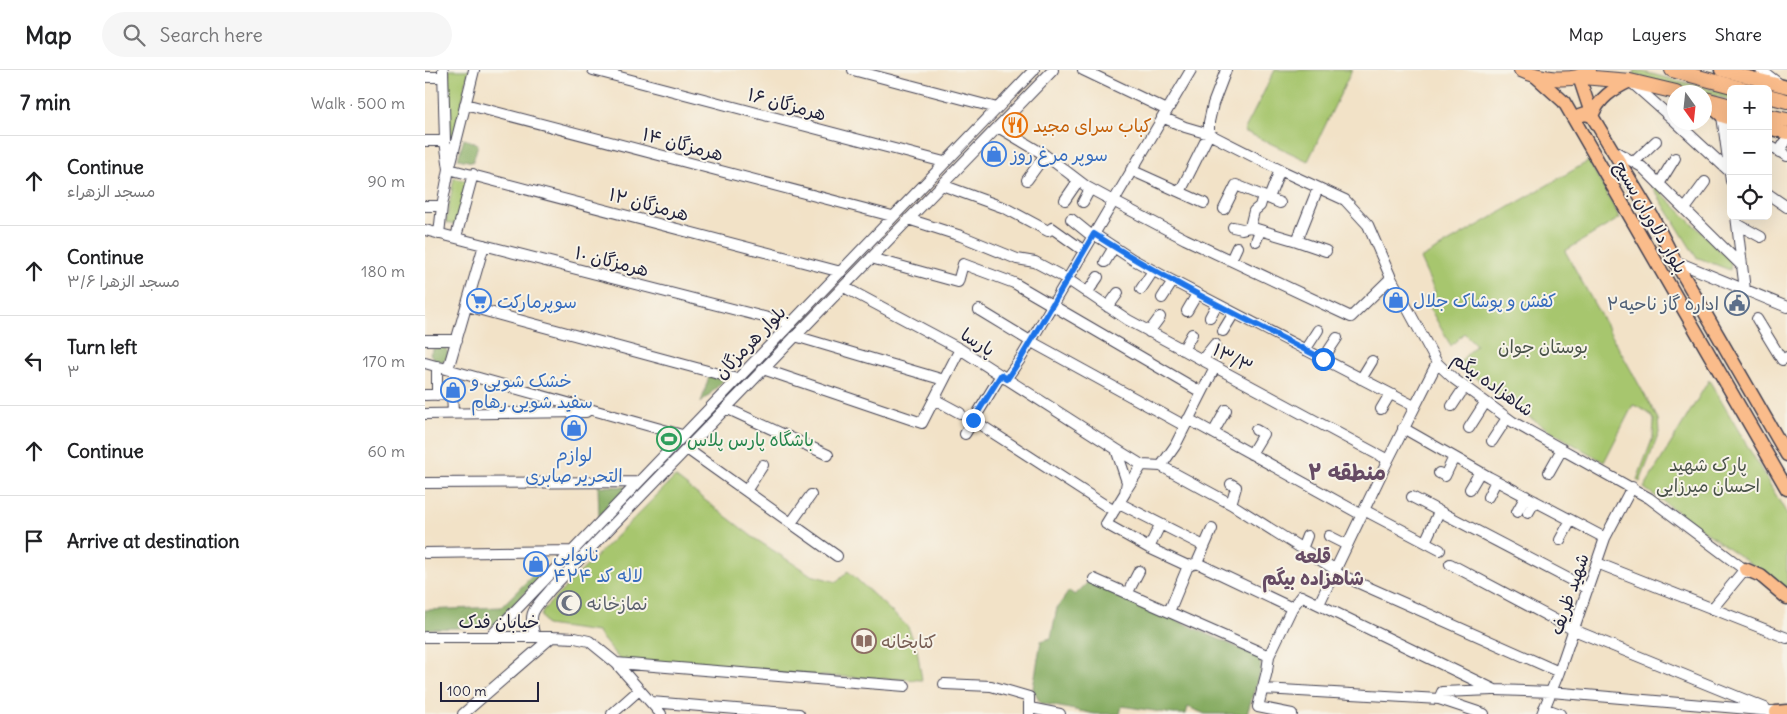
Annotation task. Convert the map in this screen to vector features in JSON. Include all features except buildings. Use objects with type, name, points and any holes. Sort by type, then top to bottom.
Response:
[{"type":"highway","points":[[1521,70],[1534,75],[1557,79],[1584,75],[1630,76],[1667,89]]},
{"type":"highway","points":[[1672,70],[1728,85]]},
{"type":"highway","points":[[1772,97],[1787,101]]},
{"type":"highway","points":[[1712,104],[1727,113]]},
{"type":"highway","points":[[1772,117],[1787,120]]},
{"type":"main road","points":[[1721,70],[1784,86]]},
{"type":"main road","name":"بلوار دلاوران بسیج","points":[[1534,75],[1564,102],[1787,489]]},
{"type":"main road","name":"بلوار دلاوران بسیج","points":[[1584,75],[1592,116],[1652,216],[1675,261],[1787,455]]},
{"type":"main road","points":[[1576,122],[1579,116],[1585,114],[1592,116],[1595,108],[1605,96],[1630,76]]},
{"type":"main road","points":[[1772,129],[1787,133]]},
{"type":"main road","points":[[1720,372],[1735,364]]},
{"type":"main road","points":[[1745,569],[1761,576],[1787,598]]},
{"type":"street","points":[[439,234],[449,169],[474,70]]},
{"type":"street","name":"هرمزگان ۱۶","points":[[593,70],[944,162]]},
{"type":"street","points":[[853,70],[997,108]]},
{"type":"street","name":"بلوار هرمزگان","points":[[490,637],[1034,70]]},
{"type":"street","name":"بلوار هرمزگان","points":[[535,637],[531,624],[531,613],[551,589],[1053,70]]},
{"type":"street","name":"شاهزاده بیگم","points":[[1083,70],[1165,113],[1185,128],[1209,134],[1345,200],[1368,225],[1391,278],[1437,363],[1464,388],[1507,418],[1632,487],[1687,525],[1787,603]]},
{"type":"street","points":[[1761,70],[1784,86]]},
{"type":"street","points":[[965,434],[973,420],[1031,341],[1188,71]]},
{"type":"street","points":[[1180,192],[1209,134],[1209,122],[1213,104],[1227,72]]},
{"type":"street","points":[[425,77],[442,73],[445,140],[449,169]]},
{"type":"street","points":[[1630,76],[1667,114]]},
{"type":"street","name":"هرمزگان ۱۴","points":[[465,104],[892,216]]},
{"type":"street","points":[[998,127],[1045,155],[1090,189],[1267,278],[1351,317],[1391,278]]},
{"type":"street","points":[[1684,130],[1727,169]]},
{"type":"street","points":[[1772,147],[1783,154],[1787,139]]},
{"type":"street","points":[[425,141],[445,140]]},
{"type":"street","points":[[1634,162],[1656,141]]},
{"type":"street","points":[[1611,149],[1643,167],[1742,266]]},
{"type":"street","points":[[1027,180],[1045,155]]},
{"type":"street","points":[[1659,184],[1675,158]]},
{"type":"street","name":"هرمزگان ۱۲","points":[[449,169],[841,272]]},
{"type":"street","points":[[1131,170],[1204,203]]},
{"type":"street","points":[[1256,241],[1254,211],[1266,197],[1280,170]]},
{"type":"street","points":[[456,238],[473,174]]},
{"type":"street","points":[[1065,200],[1078,180]]},
{"type":"street","points":[[1685,209],[1705,182]]},
{"type":"street","points":[[942,184],[1005,208],[1048,231],[1052,228],[1080,248]]},
{"type":"street","points":[[1224,209],[1236,185],[1280,203]]},
{"type":"street","points":[[1297,241],[1319,188]]},
{"type":"street","points":[[1083,202],[1090,189]]},
{"type":"street","points":[[1772,197],[1787,207]]},
{"type":"street","points":[[425,206],[442,206]]},
{"type":"street","name":"۱۳/۳","points":[[908,219],[961,236],[1017,258],[1035,262],[1149,332],[1388,460]]},
{"type":"street","points":[[1071,219],[1093,235],[1173,281],[1415,406]]},
{"type":"street","points":[[1736,220],[1745,290]]},
{"type":"street","points":[[1736,220],[1761,237]]},
{"type":"street","points":[[1233,227],[1255,229],[1326,251]]},
{"type":"street","name":"هرمزگان ۱۰","points":[[425,230],[791,324]]},
{"type":"street","points":[[448,369],[484,245]]},
{"type":"street","points":[[1105,262],[1114,247]]},
{"type":"street","points":[[1231,260],[1237,247]]},
{"type":"street","points":[[871,258],[959,282],[963,264],[1014,283],[1201,392]]},
{"type":"street","points":[[1675,261],[1787,307]]},
{"type":"street","points":[[1141,289],[1153,270]]},
{"type":"street","points":[[1087,293],[1098,276]]},
{"type":"street","points":[[1162,298],[1173,281]]},
{"type":"street","name":"پارسا","points":[[844,287],[960,349],[1142,465],[1161,466]]},
{"type":"street","points":[[1107,307],[1119,293]]},
{"type":"street","points":[[1187,311],[1197,294]]},
{"type":"street","points":[[1211,317],[1217,304]]},
{"type":"street","points":[[467,306],[737,379]]},
{"type":"street","points":[[979,310],[1031,341],[1186,422],[1213,433],[1363,513],[1440,550]]},
{"type":"street","points":[[1223,331],[1234,313]]},
{"type":"street","points":[[1149,332],[1160,317]]},
{"type":"street","points":[[1757,319],[1784,359]]},
{"type":"street","points":[[1305,350],[1318,330]]},
{"type":"street","points":[[1183,350],[1192,334]]},
{"type":"street","points":[[795,336],[945,380]]},
{"type":"street","points":[[1323,359],[1337,338]]},
{"type":"street","points":[[425,340],[457,340]]},
{"type":"street","points":[[1202,360],[1215,344]]},
{"type":"street","points":[[763,369],[922,423],[960,349]]},
{"type":"street","points":[[1361,379],[1372,361]]},
{"type":"street","points":[[425,363],[683,435]]},
{"type":"street","points":[[1319,604],[1403,428],[1437,363]]},
{"type":"street","points":[[437,366],[437,395]]},
{"type":"street","points":[[1215,368],[1201,392],[1175,446],[1161,466],[1231,504],[1335,571],[1559,672]]},
{"type":"street","points":[[1452,406],[1464,388]]},
{"type":"street","points":[[425,395],[452,394],[453,413]]},
{"type":"street","points":[[1381,409],[1390,394]]},
{"type":"street","points":[[934,399],[960,413]]},
{"type":"street","points":[[1469,428],[1485,403]]},
{"type":"street","points":[[425,407],[425,414],[600,412]]},
{"type":"street","points":[[726,408],[827,454]]},
{"type":"street","points":[[1213,433],[1225,410]]},
{"type":"street","points":[[1493,442],[1507,418]]},
{"type":"street","points":[[973,420],[1116,507],[1160,524],[1204,546]]},
{"type":"street","points":[[1403,428],[1496,481],[1605,538]]},
{"type":"street","points":[[1251,454],[1263,434],[1256,430]]},
{"type":"street","points":[[687,449],[837,556]]},
{"type":"street","points":[[1116,449],[1127,482],[1125,493]]},
{"type":"street","points":[[1549,472],[1562,449]]},
{"type":"street","points":[[1439,473],[1445,476],[1454,457]]},
{"type":"street","points":[[746,491],[763,465]]},
{"type":"street","points":[[1142,465],[1106,524],[1149,548],[1192,564],[1292,608]]},
{"type":"street","points":[[1470,489],[1480,472]]},
{"type":"street","points":[[1488,497],[1496,481]]},
{"type":"street","points":[[425,484],[638,482]]},
{"type":"street","points":[[1231,484],[1235,487],[1231,504]]},
{"type":"street","name":"شهید ظریف","points":[[1543,711],[1559,672],[1605,538],[1632,487]]},
{"type":"street","points":[[791,523],[811,495]]},
{"type":"street","points":[[1411,497],[1588,589]]},
{"type":"street","points":[[1517,512],[1530,499]]},
{"type":"street","points":[[1528,512],[1530,499]]},
{"type":"street","points":[[1425,542],[1439,512]]},
{"type":"street","points":[[1560,540],[1571,520]]},
{"type":"street","points":[[1149,548],[1160,524]]},
{"type":"street","points":[[1169,612],[1192,564],[1212,529]]},
{"type":"street","points":[[1301,549],[1307,536]]},
{"type":"street","points":[[1329,536],[1347,545]]},
{"type":"street","points":[[425,553],[571,551]]},
{"type":"street","points":[[1597,563],[1787,638]]},
{"type":"street","points":[[1450,564],[1574,630],[1782,712]]},
{"type":"street","points":[[1712,609],[1745,569]]},
{"type":"street","points":[[1127,594],[1139,570]]},
{"type":"street","points":[[1094,579],[1269,656]]},
{"type":"street","points":[[543,581],[551,589]]},
{"type":"street","points":[[1292,714],[1257,706],[1269,656],[1292,608],[1301,596],[1495,690]]},
{"type":"street","name":"خیابان فدک","points":[[425,637],[552,637],[589,641],[616,663],[661,714]]},
{"type":"street","points":[[463,714],[552,637]]},
{"type":"street","points":[[616,663],[905,686]]},
{"type":"street","points":[[944,684],[991,686],[1029,706],[1060,714]]},
{"type":"street","points":[[612,714],[639,690]]},
{"type":"street","points":[[1262,690],[1439,699],[1484,714]]},
{"type":"street","points":[[1439,699],[1442,692],[1495,690],[1551,692],[1782,712]]},
{"type":"street","points":[[651,702],[799,714]]},
{"type":"street","points":[[1543,711],[1560,714]]},
{"type":"green space","points":[[449,70],[469,70],[454,139],[449,139]]},
{"type":"green space","points":[[1275,70],[1352,70],[1308,161],[1244,131]]},
{"type":"green space","points":[[1635,70],[1695,85],[1673,85],[1634,75]]},
{"type":"green space","points":[[1712,89],[1727,93],[1727,99],[1712,95]]},
{"type":"green space","points":[[464,139],[478,144],[473,162],[458,159]]},
{"type":"green space","name":"بوستان جوان","points":[[1589,161],[1620,218],[1565,251],[1658,419],[1659,433],[1640,482],[1637,480],[1653,437],[1654,420],[1651,415],[1633,405],[1604,462],[1547,429],[1511,405],[1459,363],[1476,345],[1464,333],[1451,346],[1424,298],[1435,292],[1420,259]]},
{"type":"green space","points":[[454,178],[467,181],[457,225],[446,223]]},
{"type":"green space","points":[[1647,178],[1731,262],[1730,270],[1696,257]]},
{"type":"green space","points":[[440,347],[448,352],[447,358],[442,362],[433,358],[430,353],[433,349]]},
{"type":"green space","points":[[709,376],[724,380],[701,403]]},
{"type":"green space","name":"پارک شهید احسان میرزایی","points":[[1709,380],[1787,514],[1787,590],[1644,488]]},
{"type":"green space","points":[[675,477],[754,538],[811,575],[837,582],[848,571],[908,627],[917,649],[922,680],[772,674],[624,665],[597,632],[546,625],[541,616],[544,609]]},
{"type":"green space","points":[[598,486],[627,487],[599,516]]},
{"type":"green space","points":[[543,565],[548,569],[495,624],[488,627],[425,629],[425,610],[501,607]]},
{"type":"green space","points":[[1089,581],[1261,658],[1260,672],[1247,714],[1205,714],[1188,707],[1186,714],[1174,714],[1122,706],[1120,714],[1095,714],[1040,703],[1033,688],[1041,641],[1051,638],[1057,608],[1069,591],[1075,595]]},
{"type":"place","name":"کباب سرای مجید","points":[[1015,125]]},
{"type":"place","name":"سوپر مرغ روز","points":[[994,154]]},
{"type":"place","name":"کفش و پوشاک جلال","points":[[1396,300]]},
{"type":"place","name":"سوپرمارکت","points":[[479,301]]},
{"type":"place","name":"اداره گاز ناحیه۲","points":[[1737,303]]},
{"type":"place","name":"خشک شویی و سفید شویی رهام","points":[[453,390]]},
{"type":"place","name":"لوازم التحریر صابری","points":[[574,428]]},
{"type":"place","name":"باشگاه پارس پلاس","points":[[669,439]]},
{"type":"place","name":"نانوایی لاله کد ۴۲۴","points":[[536,564]]},
{"type":"place","name":"نمازخانه","points":[[569,603]]},
{"type":"place","name":"کتابخانه","points":[[864,641]]},
{"type":"district","name":"منطقه ۲","points":[[1347,472]]},
{"type":"district","name":"قلعه شاهزاده بیگم","points":[[1313,567]]},
{"type":"route","points":[[973,420],[1001,375],[1007,379],[1021,358],[1094,234],[1132,259],[1323,359]]}]
